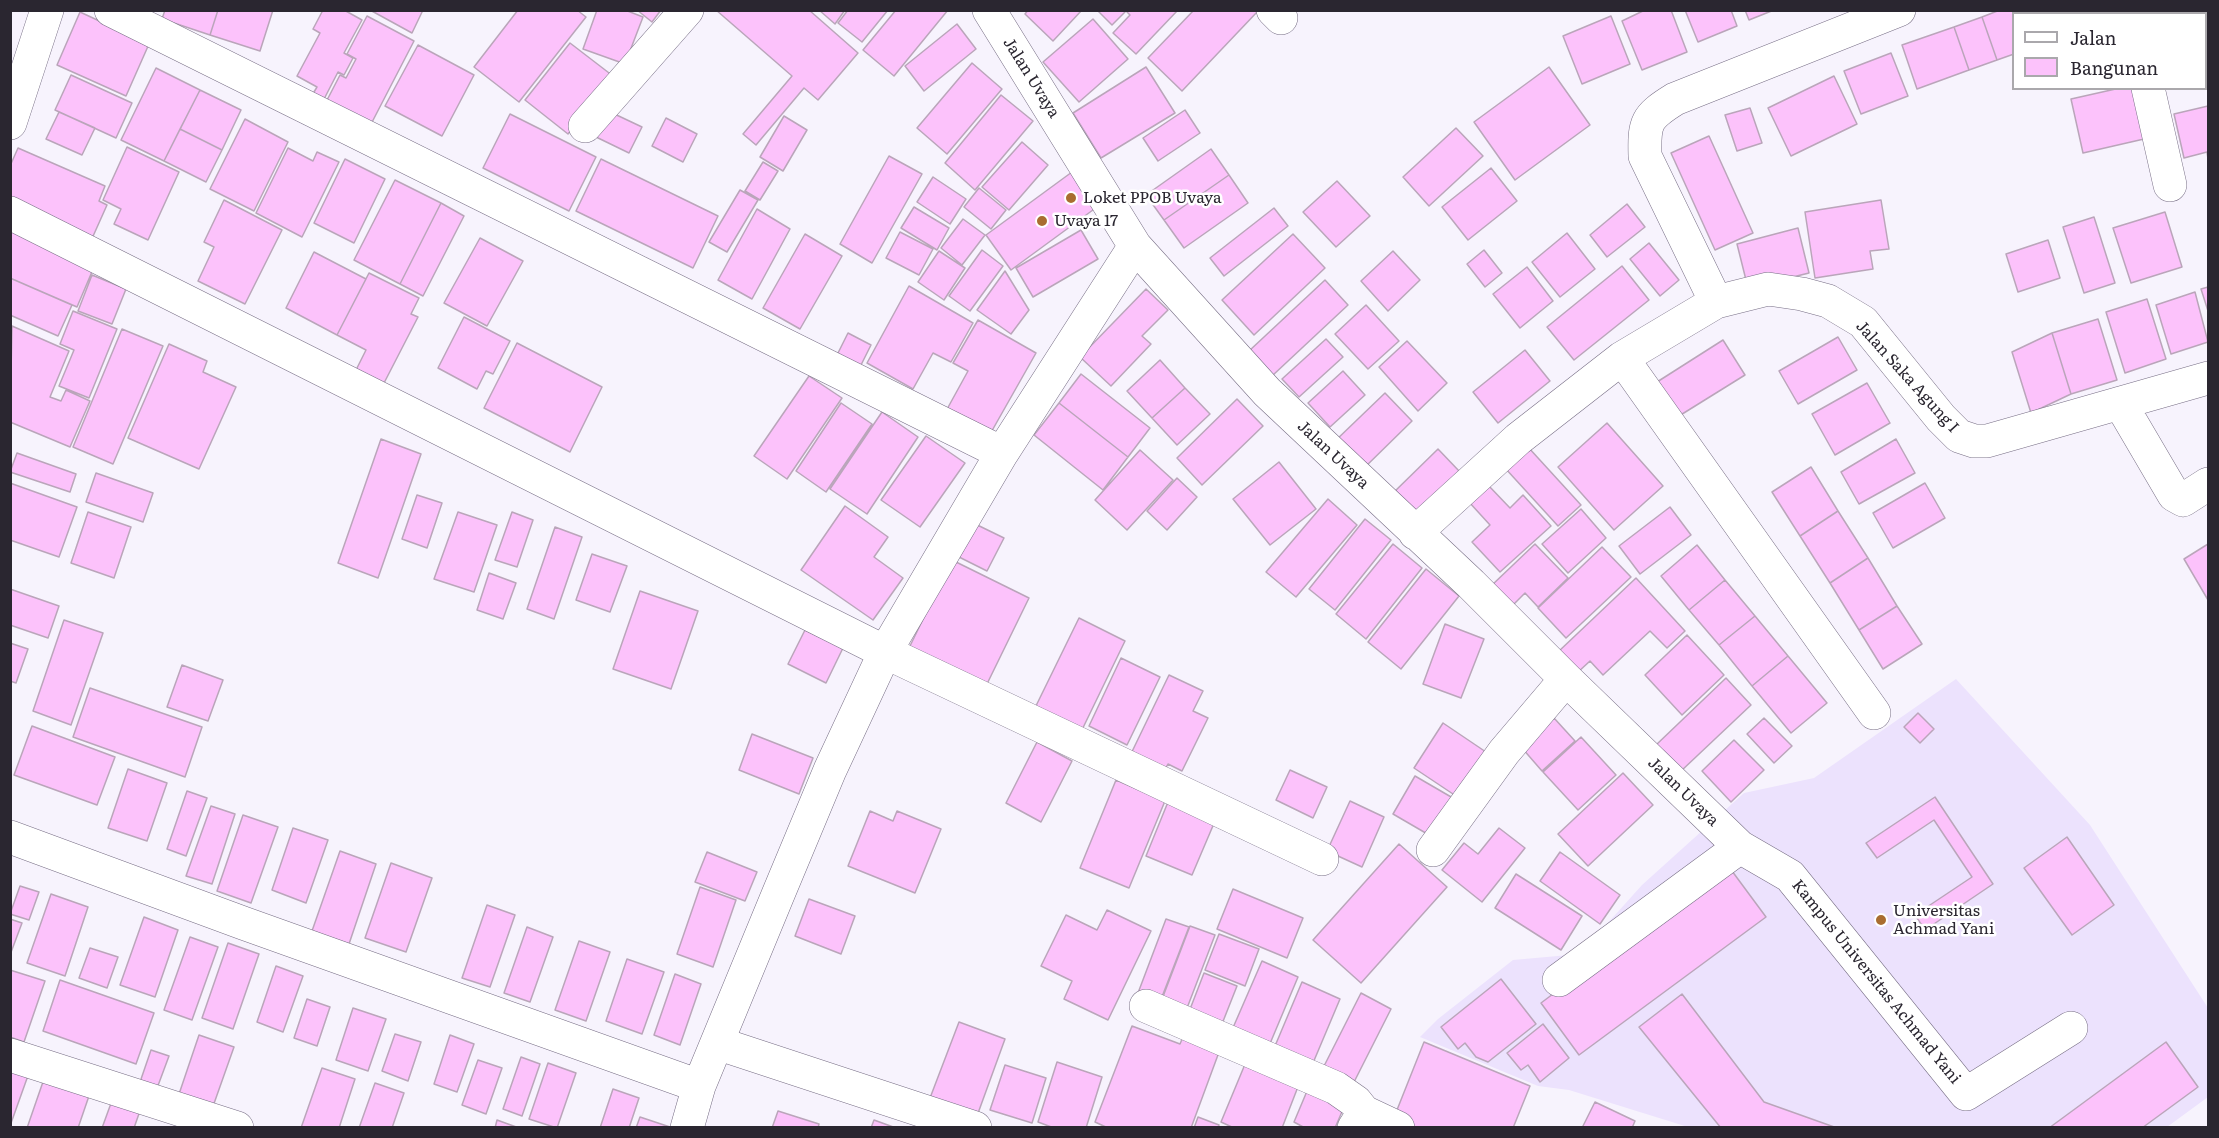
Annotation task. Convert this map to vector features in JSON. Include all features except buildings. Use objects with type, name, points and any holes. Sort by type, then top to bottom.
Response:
[{"type":"street","points":[[13,101],[47,10]]},
{"type":"street","points":[[111,10],[1002,453]]},
{"type":"street","points":[[585,126],[687,10]]},
{"type":"street","name":"Jalan Uvaya","points":[[990,10],[1135,246],[1267,392],[1472,584],[1566,680],[1740,847]]},
{"type":"street","points":[[1716,302],[1645,156],[1645,130],[1654,111],[1675,99],[1899,10]]},
{"type":"street","points":[[2148,90],[2170,185]]},
{"type":"street","points":[[10,213],[885,652],[1322,859]]},
{"type":"street","points":[[687,1128],[699,1086],[830,770],[885,652],[1002,453],[1135,246]]},
{"type":"street","name":"Jalan Saka Agung I","points":[[1416,533],[1518,439],[1622,358],[1716,302],[1768,289],[1828,301],[1863,322],[1941,418],[1959,436],[1974,441],[1987,441],[2208,378]]},
{"type":"street","points":[[1622,358],[1874,713]]},
{"type":"street","points":[[2120,403],[2174,495],[2183,500],[2208,484]]},
{"type":"street","points":[[1433,850],[1504,752],[1566,680]]},
{"type":"street","points":[[10,837],[699,1086]]},
{"type":"street","points":[[1559,980],[1740,847]]},
{"type":"street","name":"Kampus Universitas Achmad Yani","points":[[1740,847],[1790,876],[1966,1094],[2071,1028]]},
{"type":"street","points":[[1146,1006],[1326,1083],[1356,1102],[1359,1120],[1398,1128]]},
{"type":"street","points":[[717,1043],[975,1128]]},
{"type":"street","points":[[10,1055],[230,1126]]},
{"type":"shaded area","name":"Universitas Achmad Yani","points":[[1956,679],[2090,825],[2208,1008],[2208,1097],[2167,1127],[1688,1127],[1569,1090],[1538,1086],[1420,1037],[1438,1019],[1513,960],[1580,954],[1642,885],[1744,793],[1814,778]]},
{"type":"place","name":"Loket PPOB Uvaya","points":[[1071,198]]},
{"type":"place","name":"Uvaya 17","points":[[1042,221]]},
{"type":"place","name":"Universitas Achmad Yani","points":[[1881,920]]}]
